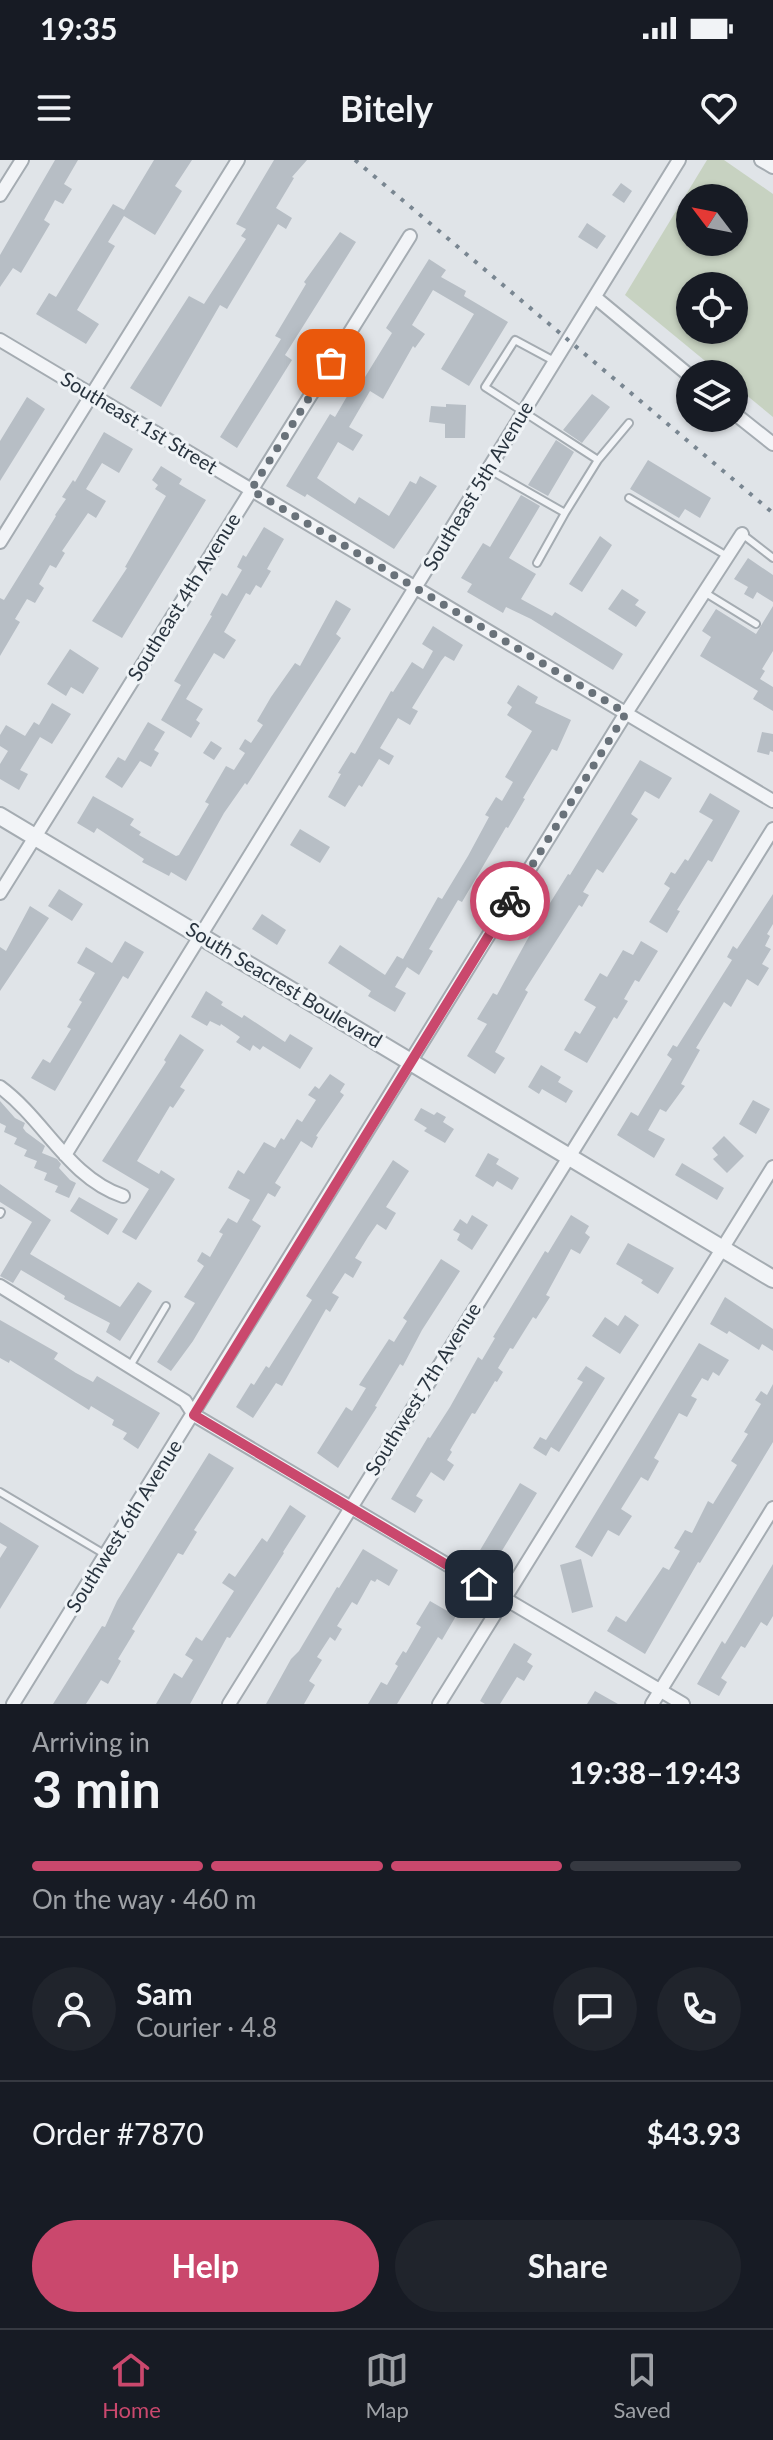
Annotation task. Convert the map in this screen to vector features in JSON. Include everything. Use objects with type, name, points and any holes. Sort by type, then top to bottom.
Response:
[{"type":"street","points":[[0,195],[22,160]]},
{"type":"street","points":[[0,542],[238,160]]},
{"type":"street","name":"Southeast 5th Avenue","points":[[65,1155],[679,160]]},
{"type":"street","points":[[761,160],[773,167]]},
{"type":"street","name":"Southeast 4th Avenue","points":[[0,893],[410,236]]},
{"type":"street","points":[[596,298],[676,364]]},
{"type":"street","name":"Southeast 1st Street","points":[[0,340],[773,801]]},
{"type":"street","points":[[748,424],[773,444]]},
{"type":"street","name":"Southwest 6th Avenue","points":[[13,1704],[626,713],[742,534]]},
{"type":"street","name":"South Seacrest Boulevard","points":[[0,816],[773,1279]]},
{"type":"street","name":"Southwest 7th Avenue","points":[[229,1704],[773,829]]},
{"type":"street","points":[[0,1087],[15,1098],[90,1181],[123,1196]]},
{"type":"street","points":[[439,1704],[773,1167]]},
{"type":"street","points":[[0,1286],[185,1401],[194,1415],[683,1704]]},
{"type":"street","points":[[652,1704],[773,1508]]},
{"type":"lane","points":[[554,361],[515,340],[485,387],[598,460]]},
{"type":"lane","points":[[537,563],[598,460],[629,423]]},
{"type":"lane","points":[[488,469],[565,513]]},
{"type":"lane","points":[[629,498],[727,556]]},
{"type":"lane","points":[[742,534],[773,558]]},
{"type":"lane","points":[[704,592],[756,624]]},
{"type":"lane","points":[[130,1366],[166,1306]]},
{"type":"lane","points":[[0,1492],[106,1555]]},
{"type":"green space","points":[[707,160],[724,160],[773,194],[773,417],[748,396],[748,360],[704,360],[685,344],[748,344],[748,272],[676,272],[676,337],[625,295],[676,211],[676,256],[748,256],[748,184],[692,184]]},
{"type":"building","points":[[55,160],[78,160],[64,184],[72,189],[63,204],[55,200],[44,220],[50,224],[21,273],[13,268],[0,287],[0,255]]},
{"type":"building","points":[[154,160],[192,160],[175,186],[182,191],[155,235],[124,216],[108,242],[115,246],[77,310],[99,324],[86,344],[36,314],[49,293],[56,297],[113,204],[124,210]]},
{"type":"building","points":[[274,160],[307,160],[292,177],[276,208],[292,218],[286,229],[278,224],[227,309],[220,305],[161,407],[130,388],[189,296],[204,304],[246,239],[241,236],[246,229],[236,224]]},
{"type":"building","points":[[621,183],[632,191],[624,203],[612,195]]},
{"type":"building","points":[[587,223],[606,236],[597,249],[578,237]]},
{"type":"building","points":[[340,232],[356,242],[285,355],[292,360],[237,448],[220,437],[281,339],[275,336],[306,284],[304,282]]},
{"type":"building","points":[[429,259],[446,270],[441,277],[466,291],[464,296],[508,322],[469,386],[441,369],[474,314],[433,290],[412,325],[425,334],[415,348],[413,346],[383,399],[370,391],[349,427],[363,435],[353,451],[338,442],[317,478],[355,504],[359,497],[389,516],[410,481],[416,484],[420,476],[437,486],[394,549],[307,494],[305,497],[286,486],[330,414],[335,417],[360,374],[365,377],[392,333],[386,328]]},
{"type":"building","points":[[592,394],[610,407],[582,443],[563,430]]},
{"type":"building","points":[[27,397],[45,409],[0,481],[0,441]]},
{"type":"building","points":[[446,404],[466,405],[465,438],[445,438],[445,424],[429,422],[431,406],[446,407]]},
{"type":"building","points":[[104,432],[133,449],[119,473],[102,463],[86,489],[106,501],[96,518],[88,513],[62,551],[65,553],[56,568],[50,565],[39,584],[44,588],[35,603],[27,599],[15,619],[20,622],[0,656],[0,598],[4,600],[66,499],[62,497],[73,480],[75,482]]},
{"type":"building","points":[[556,440],[574,452],[548,496],[528,485]]},
{"type":"building","points":[[648,460],[711,498],[700,518],[685,509],[679,518],[630,489]]},
{"type":"building","points":[[161,466],[182,479],[179,484],[206,500],[122,638],[92,621],[127,568],[166,496],[155,489],[158,485],[152,480]]},
{"type":"building","points":[[521,495],[540,506],[509,558],[536,574],[521,599],[552,616],[555,612],[623,654],[613,670],[531,619],[506,607],[503,613],[467,592],[472,584],[461,578],[483,543],[490,547]]},
{"type":"building","points":[[264,527],[284,539],[267,569],[271,571],[261,588],[256,585],[250,595],[246,593],[224,632],[236,640],[224,659],[214,653],[186,699],[203,709],[196,720],[200,723],[191,738],[161,720],[181,685],[174,681],[222,593],[227,596],[242,570],[237,567],[243,555],[246,557]]},
{"type":"building","points":[[600,536],[612,545],[582,592],[569,584]]},
{"type":"building","points":[[748,558],[773,575],[773,602],[757,592],[753,599],[744,594],[748,587],[734,579]]},
{"type":"building","points":[[622,589],[639,600],[635,605],[646,612],[636,627],[608,609]]},
{"type":"building","points":[[336,600],[351,609],[336,634],[341,638],[247,785],[245,783],[224,813],[186,881],[142,862],[144,859],[97,828],[94,833],[77,823],[93,796],[134,819],[130,825],[141,832],[139,835],[179,855],[209,804],[205,802],[226,766],[234,770],[245,753],[239,749],[245,739],[251,743],[263,725],[257,721],[271,697],[295,663],[300,666]]},
{"type":"building","points":[[773,606],[773,651],[760,679],[773,687],[773,711],[753,699],[758,691],[700,656],[711,637],[702,631],[716,609],[756,634]]},
{"type":"building","points":[[433,626],[463,645],[454,661],[445,656],[441,661],[412,708],[418,711],[410,725],[398,718],[380,748],[394,756],[389,765],[379,759],[345,807],[328,797],[341,774],[338,773],[351,752],[355,754],[391,691],[412,662],[423,669],[433,651],[422,644]]},
{"type":"building","points":[[70,649],[99,668],[83,694],[71,687],[66,696],[47,684]]},
{"type":"building","points":[[518,685],[538,697],[535,703],[571,720],[557,751],[552,749],[462,902],[458,900],[429,949],[433,951],[419,975],[407,967],[395,987],[406,993],[395,1012],[368,996],[371,991],[328,963],[340,945],[385,975],[397,956],[403,959],[438,897],[442,899],[468,856],[496,797],[502,801],[513,782],[505,777],[532,731],[507,715],[512,707],[507,703]]},
{"type":"building","points":[[52,703],[71,714],[52,744],[40,737],[20,770],[28,774],[19,790],[0,779],[0,764],[8,751],[0,746],[0,735],[6,725],[25,736],[34,722],[39,725]]},
{"type":"building","points":[[148,722],[165,732],[154,750],[159,753],[151,767],[140,761],[122,788],[105,777],[118,757],[125,761]]},
{"type":"building","points":[[762,732],[773,734],[773,752],[770,751],[769,755],[757,752]]},
{"type":"building","points":[[211,741],[222,748],[214,760],[203,753]]},
{"type":"building","points":[[640,760],[672,778],[659,799],[645,791],[631,814],[638,819],[603,873],[597,869],[583,892],[589,895],[582,907],[579,905],[525,990],[528,992],[495,1052],[505,1058],[495,1074],[467,1056],[487,1024],[477,1019],[493,993],[497,995],[527,940]]},
{"type":"building","points":[[710,793],[740,811],[712,862],[708,860],[677,910],[680,911],[667,933],[649,922],[670,888],[664,884],[671,872],[675,874],[685,859],[688,861],[713,820],[699,812]]},
{"type":"building","points":[[300,829],[330,847],[320,863],[290,845]]},
{"type":"building","points":[[59,889],[83,904],[72,921],[48,906]]},
{"type":"building","points":[[773,894],[773,924],[765,946],[771,949],[762,964],[769,968],[758,986],[747,979],[731,1007],[724,1002],[696,1048],[700,1050],[681,1084],[685,1086],[666,1112],[660,1109],[648,1130],[665,1139],[654,1158],[617,1135],[631,1112],[638,1116],[672,1059],[667,1055],[673,1045],[677,1047],[732,960],[727,957],[733,946],[737,949]]},
{"type":"building","points":[[30,906],[49,918],[0,991],[0,947],[6,951]]},
{"type":"building","points":[[262,914],[286,930],[277,945],[252,929]]},
{"type":"building","points":[[125,941],[144,952],[128,979],[123,976],[55,1091],[31,1078],[43,1059],[50,1063],[71,1029],[67,1027],[95,973],[77,963],[86,947],[112,963]]},
{"type":"building","points":[[641,941],[658,951],[639,982],[635,980],[624,999],[628,1001],[617,1019],[614,1017],[587,1063],[564,1050],[575,1031],[580,1034],[596,1007],[584,1000],[600,973],[607,977],[623,950],[633,955]]},
{"type":"building","points":[[206,991],[223,1002],[221,1005],[242,1018],[244,1015],[285,1042],[290,1034],[313,1048],[300,1069],[263,1046],[260,1050],[253,1045],[250,1051],[236,1042],[240,1037],[221,1024],[210,1021],[207,1026],[191,1017]]},
{"type":"building","points":[[180,1034],[204,1050],[180,1087],[185,1090],[173,1108],[170,1106],[137,1161],[175,1179],[136,1240],[122,1232],[149,1189],[102,1161],[166,1062],[164,1060]]},
{"type":"building","points":[[541,1065],[561,1077],[558,1082],[573,1091],[566,1103],[542,1089],[539,1094],[528,1087]]},
{"type":"building","points":[[330,1074],[345,1084],[340,1092],[344,1095],[316,1136],[312,1148],[301,1141],[275,1183],[281,1187],[275,1197],[268,1193],[252,1220],[261,1226],[193,1341],[171,1371],[157,1362],[195,1303],[184,1297],[204,1266],[197,1261],[202,1252],[210,1257],[228,1218],[237,1223],[250,1200],[228,1188],[238,1170],[244,1174],[264,1142],[275,1148],[297,1119],[302,1122],[316,1100],[308,1095],[315,1086],[319,1089]]},
{"type":"building","points":[[753,1100],[770,1109],[756,1134],[739,1124]]},
{"type":"building","points":[[0,1101],[15,1118],[25,1123],[23,1128],[26,1132],[45,1146],[42,1153],[57,1159],[61,1164],[59,1168],[76,1183],[69,1198],[55,1192],[58,1186],[44,1180],[47,1173],[34,1168],[37,1161],[24,1156],[27,1150],[14,1144],[17,1138],[4,1132],[6,1126],[0,1123]]},
{"type":"building","points":[[421,1108],[446,1117],[443,1122],[454,1129],[445,1143],[424,1131],[427,1128],[414,1120]]},
{"type":"building","points":[[724,1136],[744,1156],[727,1173],[713,1159],[718,1155],[712,1148]]},
{"type":"building","points":[[488,1153],[499,1159],[496,1164],[519,1178],[512,1190],[497,1181],[493,1187],[475,1176]]},
{"type":"building","points":[[393,1160],[409,1171],[386,1207],[396,1213],[386,1230],[377,1224],[355,1258],[362,1262],[353,1278],[345,1273],[332,1293],[339,1297],[330,1312],[326,1309],[282,1386],[276,1383],[253,1418],[236,1407],[251,1383],[254,1385],[266,1366],[269,1368],[312,1300],[306,1296]]},
{"type":"building","points":[[682,1163],[724,1188],[717,1200],[675,1175]]},
{"type":"building","points":[[0,1184],[51,1220],[30,1254],[120,1307],[138,1282],[152,1291],[120,1341],[106,1332],[110,1323],[64,1299],[65,1296],[21,1270],[13,1283],[0,1276],[32,1222],[0,1202]]},
{"type":"building","points":[[79,1197],[118,1219],[108,1235],[70,1211]]},
{"type":"building","points":[[472,1215],[488,1225],[472,1250],[457,1240],[460,1234],[453,1230],[460,1219],[467,1224]]},
{"type":"building","points":[[571,1215],[589,1226],[585,1233],[590,1237],[580,1254],[571,1249],[546,1295],[550,1297],[513,1349],[510,1348],[498,1368],[503,1372],[475,1414],[472,1413],[450,1450],[452,1452],[447,1460],[454,1465],[444,1481],[431,1472],[416,1496],[423,1500],[415,1513],[391,1499],[478,1357],[482,1360],[545,1251],[548,1253]]},
{"type":"building","points":[[628,1243],[674,1268],[658,1294],[641,1283],[643,1280],[616,1264]]},
{"type":"building","points":[[441,1259],[460,1271],[338,1468],[317,1453],[346,1407],[352,1411],[366,1388],[359,1385],[389,1339],[394,1342],[407,1321],[403,1318]]},
{"type":"building","points":[[725,1297],[773,1329],[773,1351],[762,1344],[759,1350],[729,1331],[727,1334],[710,1324]]},
{"type":"building","points":[[625,1315],[639,1325],[620,1354],[592,1336],[605,1317],[618,1326]]},
{"type":"building","points":[[0,1320],[58,1353],[54,1359],[76,1373],[93,1382],[97,1376],[160,1413],[138,1449],[123,1439],[127,1433],[112,1425],[114,1420],[91,1406],[89,1410],[10,1360],[9,1363],[0,1358]]},
{"type":"building","points":[[699,1343],[729,1360],[719,1376],[713,1372],[708,1381],[702,1378],[691,1396],[697,1399],[687,1417],[679,1413],[654,1458],[659,1461],[648,1481],[641,1477],[621,1509],[632,1516],[619,1536],[608,1530],[592,1557],[575,1547]]},
{"type":"building","points":[[586,1366],[605,1378],[559,1452],[551,1447],[546,1456],[533,1448],[540,1437],[546,1440],[583,1382],[577,1379]]},
{"type":"building","points":[[773,1384],[773,1442],[645,1654],[607,1631],[616,1616],[626,1622],[663,1567],[669,1570],[680,1551],[674,1548],[685,1530],[692,1533],[708,1501],[713,1504],[737,1465],[731,1461],[748,1434],[744,1432],[761,1404],[755,1400],[761,1391],[767,1395]]},
{"type":"building","points":[[209,1453],[234,1468],[194,1530],[197,1532],[183,1555],[178,1553],[132,1629],[135,1631],[118,1659],[121,1661],[108,1684],[101,1680],[86,1704],[53,1704],[102,1626],[105,1627],[117,1601]]},
{"type":"building","points":[[520,1483],[537,1493],[492,1567],[476,1557]]},
{"type":"building","points":[[290,1505],[306,1516],[230,1638],[227,1637],[190,1704],[156,1704],[174,1673],[182,1678],[193,1660],[185,1655],[196,1637],[202,1641],[234,1591],[222,1583],[229,1573],[235,1577],[262,1538],[267,1542]]},
{"type":"building","points":[[0,1522],[39,1546],[0,1609],[0,1558],[7,1547],[0,1543]]},
{"type":"building","points":[[363,1549],[398,1570],[389,1586],[377,1579],[375,1582],[371,1580],[357,1605],[352,1602],[337,1626],[342,1629],[335,1641],[330,1637],[317,1657],[322,1660],[309,1681],[315,1685],[304,1704],[266,1704],[291,1659]]},
{"type":"building","points":[[581,1559],[593,1607],[572,1613],[560,1565]]},
{"type":"building","points":[[773,1564],[773,1616],[767,1626],[761,1622],[745,1648],[741,1646],[721,1678],[727,1682],[719,1696],[697,1684]]},
{"type":"building","points":[[430,1601],[456,1616],[442,1640],[438,1637],[397,1704],[368,1704],[381,1682],[387,1685],[398,1666],[395,1664],[403,1651],[406,1653],[421,1627],[416,1624]]},
{"type":"building","points":[[514,1643],[532,1654],[527,1662],[533,1666],[524,1681],[517,1677],[500,1704],[485,1704],[480,1701]]},
{"type":"building","points":[[595,1691],[618,1704],[587,1704]]},
{"type":"railway","points":[[355,160],[773,513]]},
{"type":"way so far","points":[[331,363],[251,490],[626,713],[510,901]]},
{"type":"route","points":[[479,1584],[194,1415],[510,901]]}]
